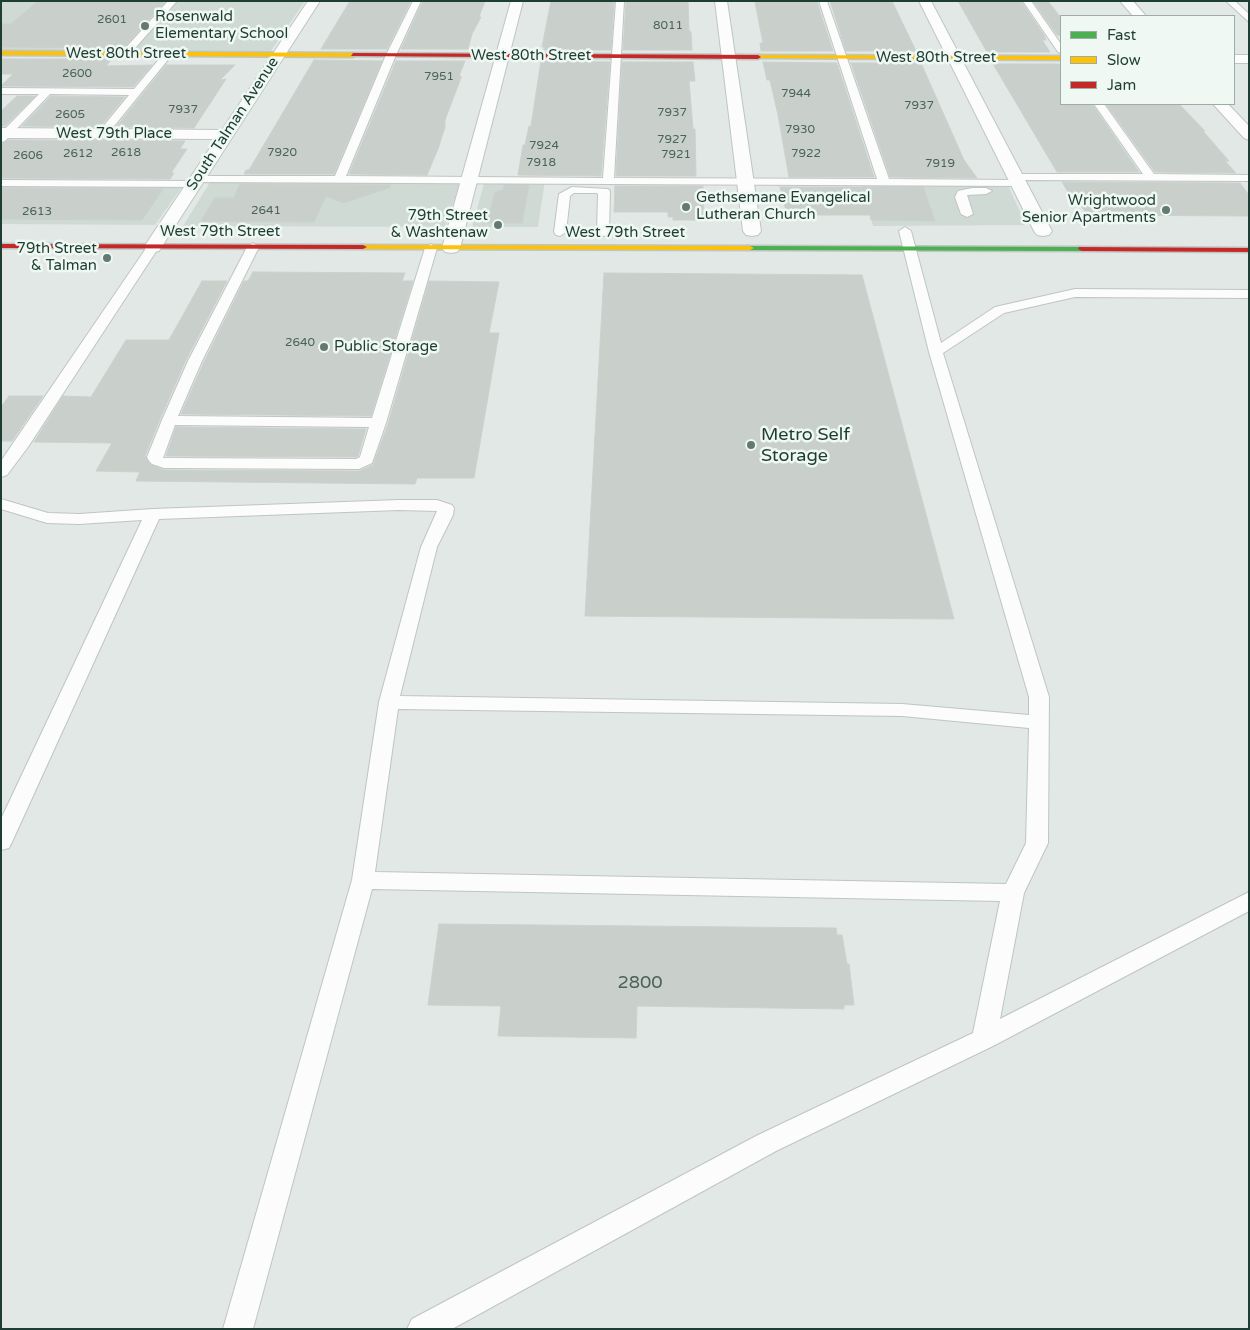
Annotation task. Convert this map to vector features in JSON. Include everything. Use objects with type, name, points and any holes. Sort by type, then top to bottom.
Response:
[{"type":"street","name":"South Talman Avenue","points":[[160,235],[314,1]]},
{"type":"street","points":[[453,236],[517,1]]},
{"type":"street","points":[[721,1],[752,231]]},
{"type":"street","points":[[925,1],[1044,231]]},
{"type":"street","points":[[1126,1],[1139,15]]},
{"type":"street","name":"West 80th Street","points":[[1,54],[1060,58]]},
{"type":"street","points":[[1235,59],[1249,59]]},
{"type":"street","points":[[1221,105],[1249,135]]},
{"type":"street","name":"West 79th Place","points":[[3,135],[226,135]]},
{"type":"street","name":"West 79th Street","points":[[1,246],[160,235],[253,247],[431,248],[453,236],[906,236],[1249,250]]},
{"type":"lane","points":[[126,54],[172,1]]},
{"type":"lane","points":[[339,179],[391,55],[417,1]]},
{"type":"lane","points":[[608,181],[620,1]]},
{"type":"lane","points":[[823,1],[884,182]]},
{"type":"lane","points":[[1027,1],[1060,49]]},
{"type":"lane","points":[[1230,1],[1249,18]]},
{"type":"lane","points":[[102,134],[168,54]]},
{"type":"lane","points":[[1,91],[137,92]]},
{"type":"lane","points":[[3,135],[48,91]]},
{"type":"lane","points":[[1100,105],[1151,178]]},
{"type":"lane","points":[[1,183],[339,179],[1018,184],[1151,178],[1249,178]]},
{"type":"lane","points":[[967,214],[961,197],[962,193],[1018,184]]},
{"type":"lane","points":[[560,232],[565,194],[572,190],[596,190],[604,191],[603,232]]},
{"type":"lane","points":[[1,472],[26,439],[160,235]]},
{"type":"lane","points":[[906,236],[936,352],[1039,697],[1037,843],[1013,893],[984,1039]]},
{"type":"lane","points":[[253,247],[195,361],[169,420],[155,457],[157,461],[164,463],[359,464],[367,460],[431,248]]},
{"type":"lane","points":[[936,352],[1000,310],[1075,293],[1249,294]]},
{"type":"lane","points":[[169,420],[379,422]]},
{"type":"lane","points":[[1,504],[47,518],[79,519],[153,514],[412,504],[436,505],[446,508],[445,515],[429,547],[389,702],[363,880],[238,1329]]},
{"type":"lane","points":[[1,842],[153,514]]},
{"type":"lane","points":[[389,702],[902,710],[1039,722]]},
{"type":"lane","points":[[363,880],[1013,893]]},
{"type":"lane","points":[[422,1329],[767,1143],[984,1039],[1249,901]]},
{"type":"shaded area","name":"Rosenwald Elementary School","points":[[1,1],[305,1],[271,51],[1,51]]},
{"type":"shaded area","points":[[212,179],[461,180],[445,227],[183,226]]},
{"type":"shaded area","points":[[485,180],[545,180],[538,227],[472,227]]},
{"type":"shaded area","points":[[861,182],[1007,183],[1026,225],[873,226]]},
{"type":"shaded area","points":[[1,183],[184,184],[155,225],[1,224]]},
{"type":"building","points":[[38,1],[165,1],[123,48],[1,47],[1,24],[11,24]]},
{"type":"building","points":[[350,1],[411,1],[387,49],[321,49]]},
{"type":"building","points":[[423,1],[485,1],[479,17],[481,17],[472,34],[468,49],[401,49]]},
{"type":"building","points":[[551,1],[614,2],[611,50],[544,50],[544,47],[542,47]]},
{"type":"building","points":[[830,1],[892,1],[916,51],[846,51]]},
{"type":"building","points":[[958,1],[1021,1],[1044,35],[1046,40],[1042,40],[1050,52],[987,52]]},
{"type":"building","points":[[1033,1],[1048,1],[1060,17],[1060,36],[1057,35]]},
{"type":"building","points":[[626,2],[688,2],[692,50],[623,50]]},
{"type":"building","points":[[755,2],[817,2],[833,51],[761,51],[760,43],[763,43]]},
{"type":"building","points":[[1,59],[112,59],[106,66],[152,65],[133,87],[1,86],[13,74],[1,74]]},
{"type":"building","points":[[314,60],[382,61],[334,174],[244,174],[246,170],[249,170]]},
{"type":"building","points":[[396,61],[465,61],[459,76],[461,78],[445,120],[445,127],[438,149],[427,175],[349,174]]},
{"type":"building","points":[[541,61],[610,62],[601,176],[518,175],[523,145],[525,145],[529,126],[531,126]]},
{"type":"building","points":[[622,62],[693,62],[695,81],[689,81],[693,129],[695,129],[696,176],[616,176]]},
{"type":"building","points":[[763,62],[837,63],[874,177],[789,177],[778,115],[770,80],[767,80]]},
{"type":"building","points":[[851,63],[921,63],[964,160],[977,178],[890,177]]},
{"type":"building","points":[[993,64],[1059,64],[1060,105],[1093,105],[1139,172],[1057,172]]},
{"type":"building","points":[[166,65],[235,65],[220,80],[226,79],[194,128],[116,127]]},
{"type":"building","points":[[17,96],[35,96],[5,126],[1,126],[1,111]]},
{"type":"building","points":[[51,96],[125,97],[100,127],[22,126]]},
{"type":"building","points":[[1107,105],[1180,105],[1205,131],[1203,131],[1229,161],[1225,161],[1236,173],[1155,172]]},
{"type":"building","points":[[9,140],[185,141],[180,149],[187,149],[171,173],[174,173],[170,179],[1,178],[1,144]]},
{"type":"building","points":[[1062,182],[1240,183],[1249,195],[1249,216],[1087,215],[1081,205],[1076,205]]},
{"type":"building","points":[[240,184],[391,185],[389,188],[343,203],[326,196],[314,222],[201,221],[215,198],[234,198]]},
{"type":"building","points":[[504,185],[529,185],[522,223],[487,223],[495,192],[503,190]]},
{"type":"building","points":[[615,186],[703,186],[704,217],[699,217],[699,220],[673,220],[673,217],[668,217],[668,212],[614,212]]},
{"type":"building","points":[[780,187],[923,187],[935,221],[871,220],[870,215],[787,215]]},
{"type":"building","points":[[1,188],[163,189],[142,220],[1,219]]},
{"type":"building","points":[[253,272],[405,273],[402,281],[413,281],[371,416],[181,414],[244,281],[248,281]]},
{"type":"building","name":"Metro Self Storage","points":[[604,273],[862,275],[954,619],[585,616]]},
{"type":"building","points":[[202,281],[227,281],[186,360],[160,419],[145,456],[151,465],[164,470],[359,471],[373,465],[388,424],[429,281],[499,282],[489,333],[499,333],[474,478],[417,478],[415,484],[136,481],[140,472],[96,471],[112,443],[34,442],[63,396],[91,397],[126,340],[169,340]]},
{"type":"building","points":[[9,396],[43,396],[12,441],[1,441],[1,407]]},
{"type":"building","points":[[176,427],[366,429],[358,456],[356,457],[166,456]]},
{"type":"building","points":[[439,924],[836,928],[837,935],[842,935],[847,964],[849,964],[854,1005],[844,1005],[844,1009],[637,1006],[636,1038],[498,1036],[501,1006],[428,1005]]},
{"type":"traffic: fast","points":[[750,248],[1082,249]]},
{"type":"traffic: slow","points":[[1,53],[353,55]]},
{"type":"traffic: slow","points":[[758,57],[1060,58]]},
{"type":"traffic: slow","points":[[363,247],[750,248]]},
{"type":"traffic: jam","points":[[353,55],[758,57]]},
{"type":"traffic: jam","points":[[1,246],[363,247]]},
{"type":"traffic: jam","points":[[1082,249],[1249,250]]},
{"type":"place","name":"Rosenwald Elementary School","points":[[145,26]]},
{"type":"place","name":"Gethsemane Evangelical Lutheran Church","points":[[686,207]]},
{"type":"place","name":"Wrightwood Senior Apartments","points":[[1166,210]]},
{"type":"place","name":"79th Street & Washtenaw","points":[[498,225]]},
{"type":"place","name":"79th Street & Talman","points":[[107,258]]},
{"type":"place","name":"Public Storage","points":[[324,347]]},
{"type":"place","name":"Metro Self Storage","points":[[751,445]]}]
